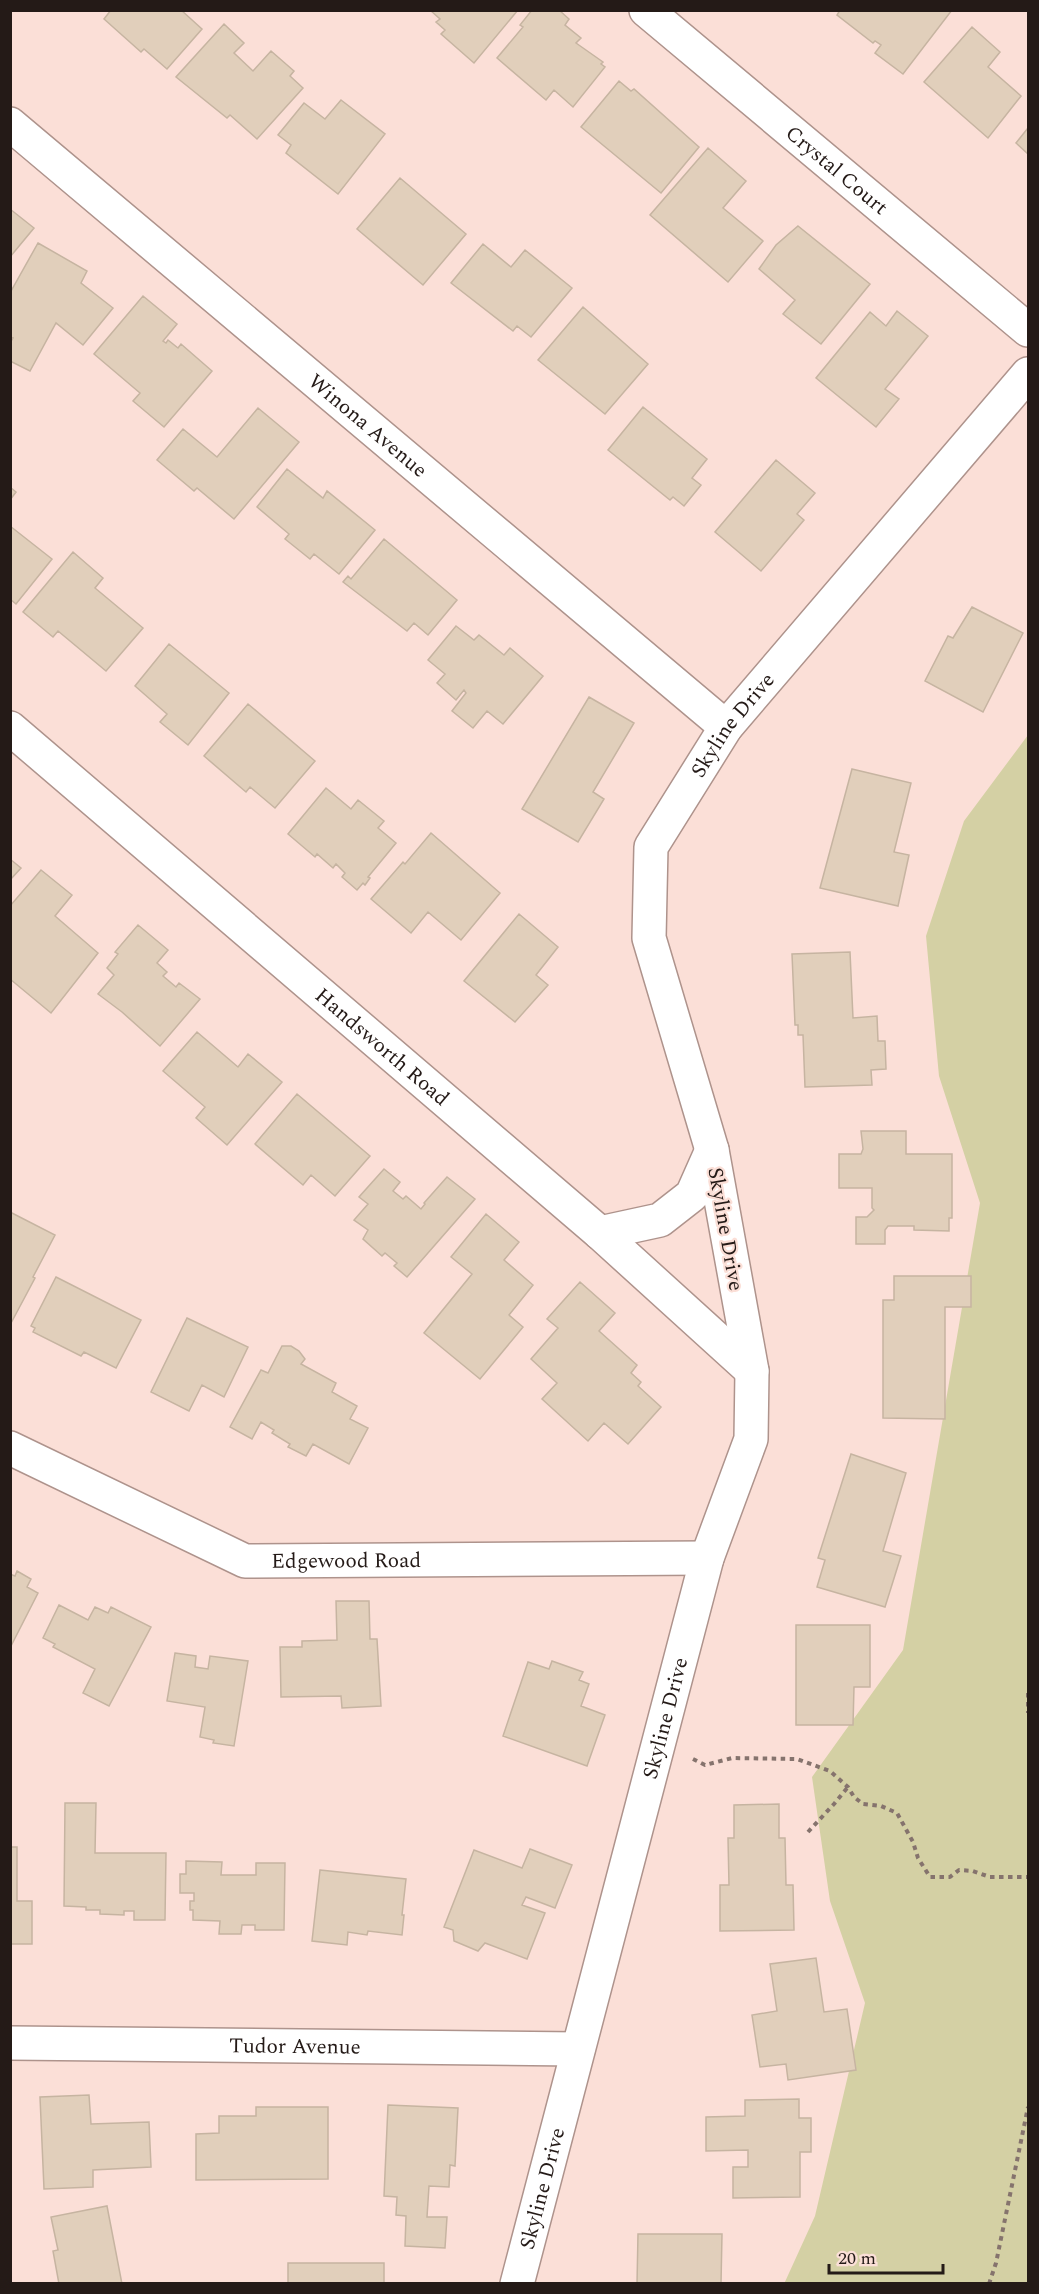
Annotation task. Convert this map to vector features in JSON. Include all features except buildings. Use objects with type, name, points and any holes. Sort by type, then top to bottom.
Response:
[{"type":"street","name":"Crystal Court","points":[[646,10],[1029,330]]},
{"type":"street","name":"Winona Avenue","points":[[10,124],[726,727]]},
{"type":"street","name":"Skyline Drive","points":[[517,2283],[707,1558],[751,1439],[752,1371],[712,1150],[649,938],[651,847],[726,727],[1029,374]]},
{"type":"street","name":"Handsworth Road","points":[[10,728],[600,1233],[752,1371]]},
{"type":"street","name":"Skyline Drive","points":[[600,1233],[660,1220],[692,1196],[712,1150]]},
{"type":"street","name":"Edgewood Road","points":[[10,1448],[245,1561],[707,1558]]},
{"type":"street","name":"Tudor Avenue","points":[[10,2043],[578,2049]]},
{"type":"path","points":[[1029,1693],[1029,1713]]},
{"type":"path","points":[[657,1749],[681,1754],[705,1765],[732,1758],[797,1760],[830,1771],[863,1804],[881,1806],[897,1813],[913,1842],[918,1858],[930,1877],[950,1877],[959,1870],[974,1871],[990,1877],[1029,1877]]},
{"type":"path","points":[[808,1832],[848,1787]]},
{"type":"path","points":[[989,2283],[996,2263],[1029,2107]]},
{"type":"shaded area","points":[[1028,735],[1028,2283],[784,2284],[815,2216],[865,2003],[830,1901],[812,1777],[903,1650],[980,1203],[939,1076],[926,936],[964,821]]}]
